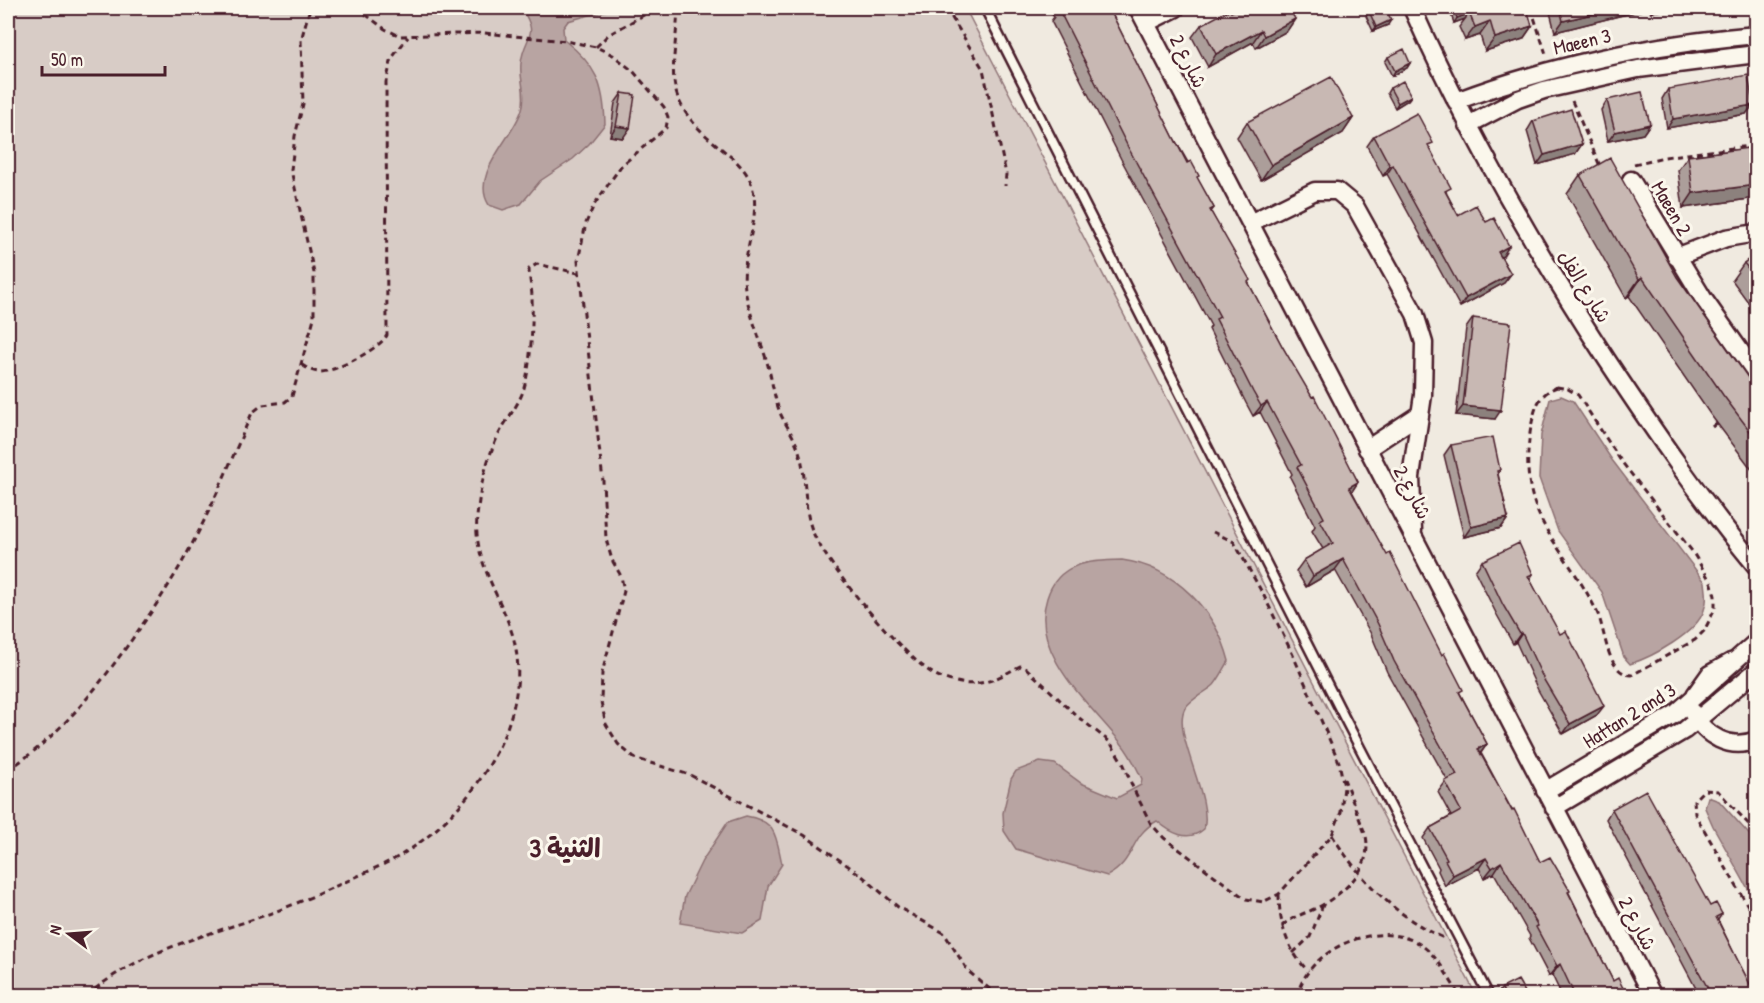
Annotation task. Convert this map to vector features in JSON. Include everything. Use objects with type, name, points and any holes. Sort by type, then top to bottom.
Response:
[{"type":"street","name":"شارع 2","points":[[1138,8],[1653,996]]},
{"type":"street","points":[[1146,23],[1176,8]]},
{"type":"street","name":"شارع الفل","points":[[1413,8],[1468,125],[1536,246],[1671,456],[1756,566]]},
{"type":"street","name":"Maeen 3","points":[[1456,101],[1550,69],[1654,47],[1756,35]]},
{"type":"street","name":"Maeen 3","points":[[1468,125],[1518,99],[1565,85],[1668,64],[1756,54]]},
{"type":"street","name":"Maeen 2","points":[[1628,173],[1676,257],[1756,373]]},
{"type":"street","points":[[1250,223],[1315,191],[1337,191],[1347,197],[1393,275],[1420,328],[1425,357],[1411,477],[1414,541]]},
{"type":"street","name":"Maeen 2","points":[[1676,257],[1726,238],[1756,233]]},
{"type":"street","points":[[1366,449],[1420,414]]},
{"type":"street","name":"Hattan 2 and 3","points":[[1545,791],[1651,729],[1688,704],[1721,671],[1756,642]]},
{"type":"street","points":[[1554,808],[1697,722],[1756,671],[1742,655]]},
{"type":"street","points":[[1688,704],[1697,722],[1708,734],[1722,741],[1737,744],[1756,740]]},
{"type":"lane","points":[[985,8],[1344,717],[1489,996]]},
{"type":"path","points":[[8,770],[39,747],[76,711],[134,638],[193,544],[252,413],[261,405],[285,402],[292,396],[314,318],[314,273],[294,187],[291,162],[303,104],[301,40],[310,8]]},
{"type":"path","points":[[357,8],[385,29],[408,37],[460,33],[508,36],[596,47],[621,61],[645,82],[667,112],[668,123],[663,132],[621,166],[598,199],[586,223],[580,242],[578,273],[604,489],[606,539],[612,560],[621,576],[624,591],[602,674],[602,713],[611,734],[634,758],[690,775],[804,835],[861,875],[898,907],[944,933],[968,971],[998,996]]},
{"type":"path","points":[[596,47],[608,35],[656,8]]},
{"type":"path","points":[[678,8],[672,66],[680,101],[700,131],[736,161],[751,183],[755,204],[745,263],[747,299],[781,414],[801,460],[807,514],[816,541],[868,608],[924,668],[944,679],[972,684],[999,679],[1018,667],[1024,666],[1110,742],[1124,765],[1132,788],[1151,824],[1178,851],[1246,899],[1263,902],[1279,894],[1332,835],[1341,812],[1343,774]]},
{"type":"path","points":[[946,8],[971,45],[985,76],[1006,174],[1005,186]]},
{"type":"path","points":[[1530,8],[1550,69]]},
{"type":"path","points":[[302,365],[314,371],[332,370],[376,348],[387,335],[386,82],[392,58],[408,37]]},
{"type":"path","points":[[1565,85],[1598,164],[1606,171]]},
{"type":"path","points":[[1628,173],[1664,157],[1756,145]]},
{"type":"path","points":[[87,996],[125,968],[160,951],[291,906],[401,857],[441,827],[477,784],[507,722],[515,697],[518,669],[511,632],[484,569],[478,547],[477,518],[482,481],[494,444],[524,388],[532,307],[530,269],[537,264],[578,273]]},
{"type":"path","points":[[1557,387],[1568,388],[1578,395],[1621,461],[1692,550],[1712,584],[1714,609],[1704,631],[1695,640],[1639,673],[1626,675],[1616,667],[1599,615],[1575,573],[1548,536],[1530,490],[1527,463],[1534,410],[1546,391],[1557,387]]},
{"type":"path","points":[[1712,426],[1721,420]]},
{"type":"path","points":[[1213,532],[1234,542],[1293,655],[1343,774],[1366,836],[1367,856],[1360,875],[1323,904],[1296,915],[1282,926]]},
{"type":"path","points":[[1756,832],[1718,791],[1704,790],[1694,800],[1695,814],[1756,920]]},
{"type":"path","points":[[1332,835],[1360,875],[1396,909],[1425,928],[1463,946]]},
{"type":"path","points":[[1279,894],[1282,926],[1293,953],[1308,972]]},
{"type":"path","points":[[1293,953],[1310,937],[1323,904]]},
{"type":"path","points":[[1295,996],[1308,972],[1334,949],[1350,941],[1385,935],[1403,937],[1421,944],[1432,955],[1460,996]]},
{"type":"shaded area","points":[[8,8],[965,8],[1476,995],[8,996]]},
{"type":"shaded area","points":[[521,8],[615,8],[568,21],[563,28],[564,40],[584,58],[596,76],[603,98],[605,124],[573,159],[540,181],[521,204],[503,210],[489,205],[484,193],[485,181],[495,156],[518,120],[522,109],[521,63],[531,31]]},
{"type":"shaded area","points":[[1561,396],[1573,401],[1612,460],[1705,582],[1705,606],[1700,619],[1693,627],[1673,643],[1630,664],[1624,657],[1602,592],[1558,531],[1539,478],[1541,435],[1550,399]]},
{"type":"shaded area","points":[[1122,560],[1141,564],[1159,572],[1190,594],[1214,625],[1229,661],[1214,685],[1185,708],[1182,719],[1183,733],[1203,800],[1204,829],[1192,835],[1180,835],[1157,821],[1141,834],[1123,863],[1107,876],[1016,849],[1004,831],[1003,813],[1011,779],[1016,771],[1040,762],[1055,764],[1081,783],[1117,798],[1141,785],[1142,779],[1127,751],[1066,677],[1047,639],[1044,618],[1047,598],[1052,586],[1067,570],[1098,561]]},
{"type":"shaded area","points":[[1708,797],[1719,801],[1756,842],[1756,903],[1713,826],[1705,808]]},
{"type":"shaded area","points":[[746,816],[756,818],[769,826],[776,838],[782,864],[768,886],[762,921],[742,933],[680,923],[685,896],[702,861],[728,822]]},
{"type":"building","points":[[1062,8],[1109,8],[1187,163],[1191,161],[1199,176],[1197,177],[1214,208],[1210,210],[1250,280],[1248,282],[1282,346],[1312,397],[1314,396],[1358,482],[1349,487],[1387,555],[1390,553],[1442,655],[1444,653],[1463,690],[1459,692],[1487,744],[1478,749],[1512,811],[1514,809],[1540,862],[1550,857],[1570,891],[1568,892],[1613,981],[1618,978],[1627,996],[1575,996],[1560,964],[1557,966],[1536,927],[1538,926],[1501,862],[1492,868],[1486,858],[1453,875],[1430,828],[1461,811],[1445,781],[1457,775],[1394,661],[1378,624],[1343,559],[1313,576],[1304,560],[1333,543],[1320,520],[1324,518],[1297,467],[1301,465],[1267,402],[1261,406],[1253,392],[1216,319],[1220,317],[1129,149],[1059,10]]},
{"type":"building","points":[[1239,8],[1289,8],[1295,19],[1264,36],[1261,30],[1216,54],[1201,25],[1229,10],[1231,12]]},
{"type":"building","points":[[1386,8],[1391,20],[1376,27],[1369,11]]},
{"type":"building","points":[[1454,8],[1468,8],[1470,13],[1457,18]]},
{"type":"building","points":[[1486,8],[1527,8],[1532,26],[1495,38],[1490,21],[1475,27],[1469,13]]},
{"type":"building","points":[[1560,8],[1616,8],[1563,21]]},
{"type":"building","points":[[1404,49],[1410,63],[1395,71],[1388,57]]},
{"type":"building","points":[[1748,75],[1753,105],[1673,119],[1668,89]]},
{"type":"building","points":[[1331,77],[1353,118],[1271,165],[1247,122]]},
{"type":"building","points":[[1403,81],[1411,96],[1398,103],[1390,88]]},
{"type":"building","points":[[1642,92],[1650,124],[1615,132],[1607,100]]},
{"type":"building","points":[[622,93],[635,95],[630,128],[616,126]]},
{"type":"building","points":[[1571,109],[1582,144],[1544,155],[1533,121]]},
{"type":"building","points":[[1417,113],[1433,143],[1428,145],[1451,188],[1445,191],[1458,215],[1476,205],[1486,222],[1494,218],[1509,246],[1498,252],[1511,274],[1466,298],[1393,165],[1390,166],[1374,136]]},
{"type":"building","points":[[1756,147],[1756,185],[1693,193],[1688,156]]},
{"type":"building","points":[[1610,158],[1677,277],[1756,389],[1756,439],[1642,277],[1639,279],[1580,175]]},
{"type":"building","points":[[1756,254],[1756,279],[1744,263]]},
{"type":"building","points":[[1473,318],[1511,323],[1501,410],[1463,406]]},
{"type":"building","points":[[1493,437],[1500,470],[1497,471],[1508,518],[1471,527],[1451,445]]},
{"type":"building","points":[[1519,543],[1533,574],[1528,576],[1560,634],[1566,631],[1604,706],[1570,724],[1544,680],[1522,633],[1520,634],[1503,605],[1482,561]]},
{"type":"building","points":[[1646,790],[1710,906],[1716,903],[1722,914],[1716,917],[1756,996],[1712,996],[1612,809]]},
{"type":"building","points":[[1518,980],[1525,992],[1519,996],[1505,996],[1502,988]]},
{"type":"district","name":"الثنية 3","points":[[565,847]]}]
